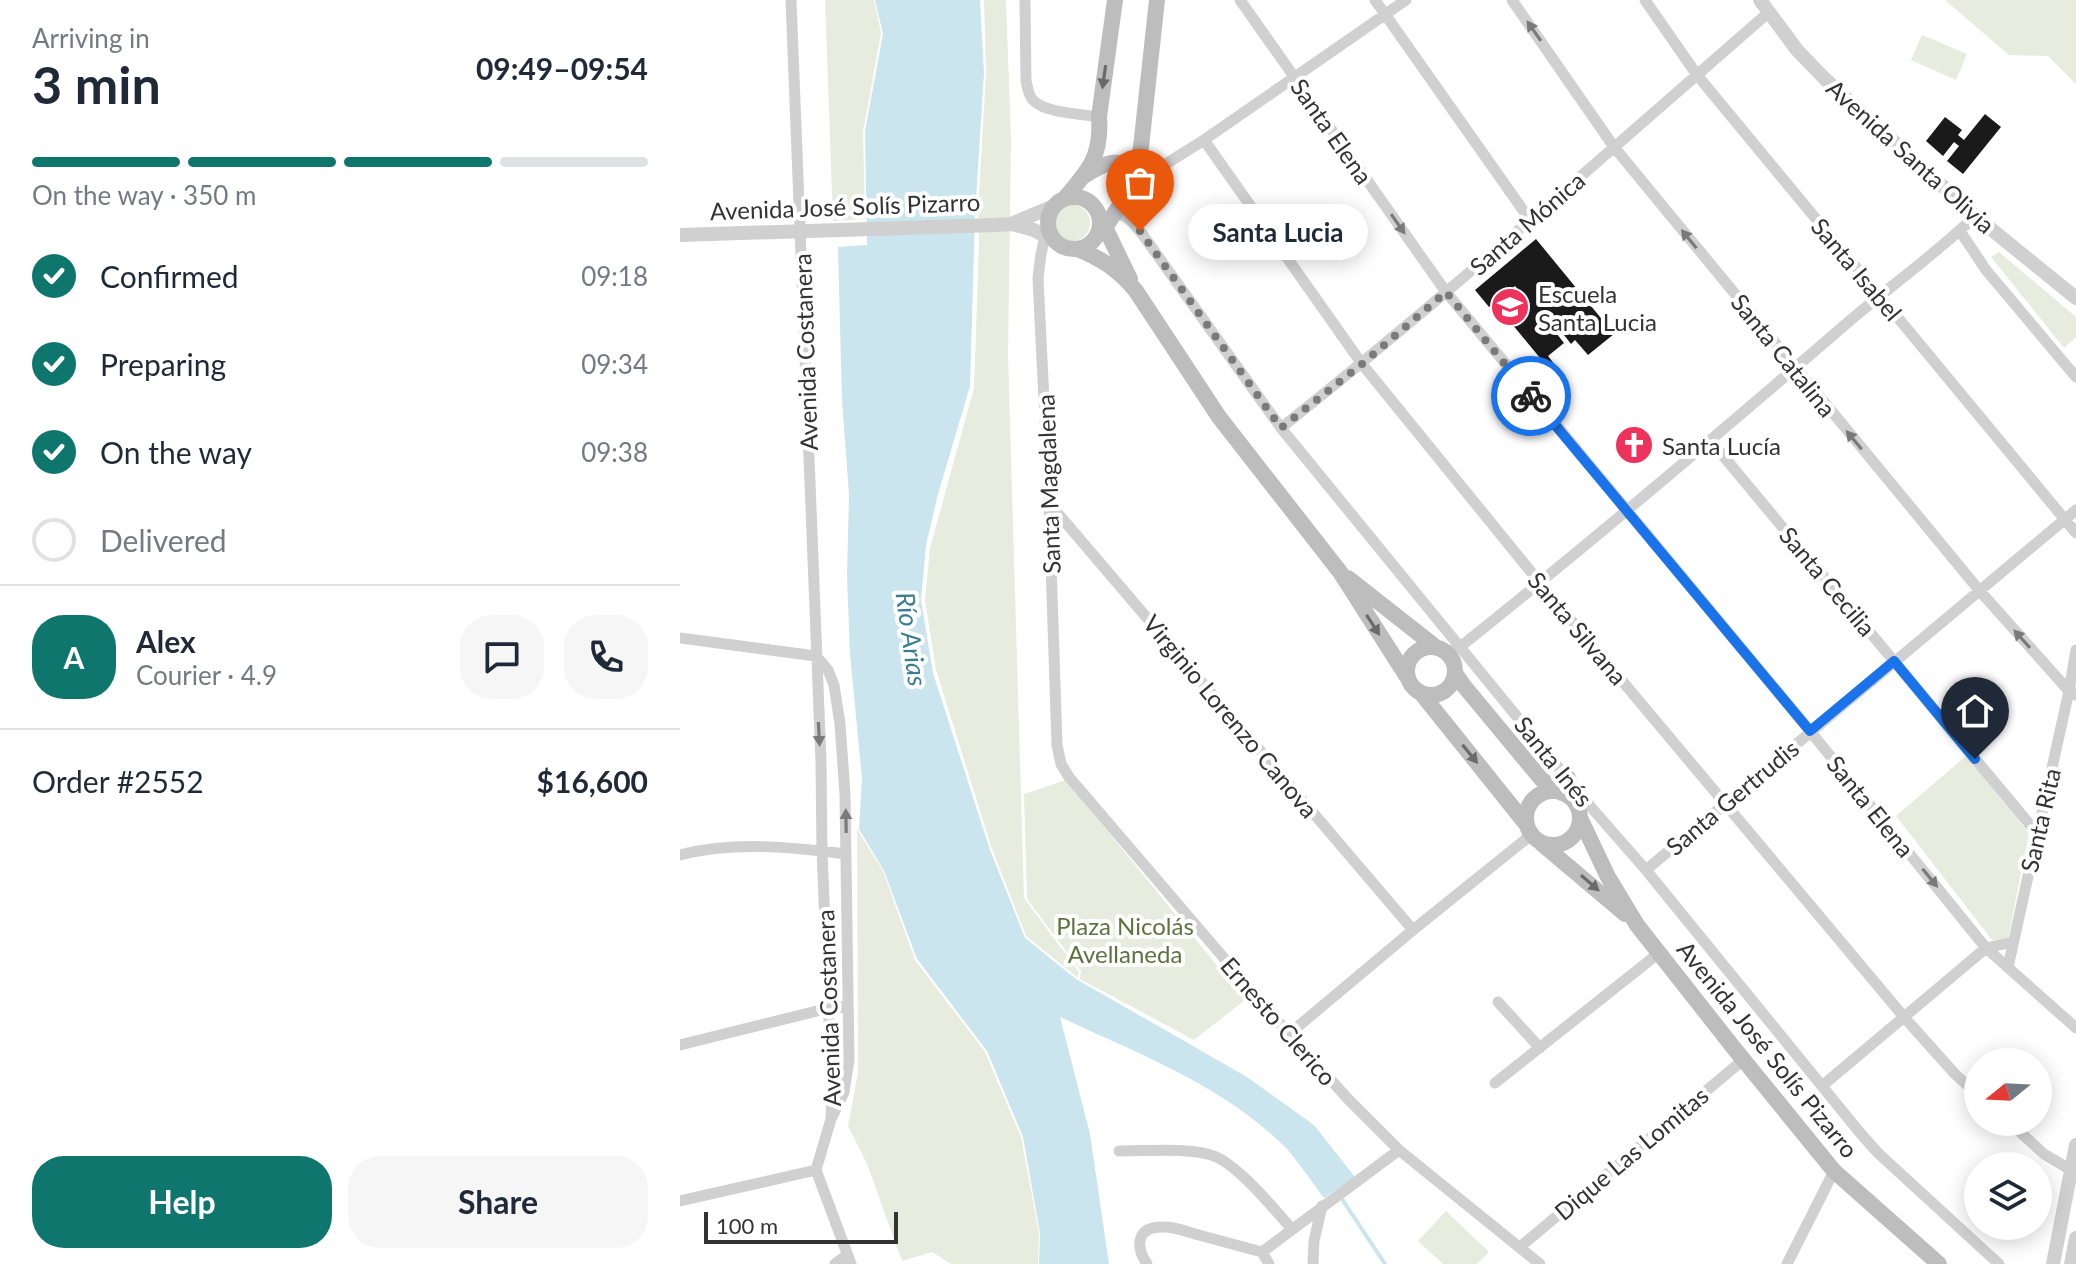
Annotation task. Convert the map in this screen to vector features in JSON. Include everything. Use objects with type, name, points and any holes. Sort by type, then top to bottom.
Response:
[{"type":"main road","points":[[1083,178],[1098,152],[1099,117],[1115,0]]},
{"type":"main road","points":[[1134,184],[1130,171],[1122,163],[1112,162],[1101,166],[1083,178],[1049,215],[1051,235],[1067,248],[1078,249],[1089,244],[1134,184],[1157,0]]},
{"type":"main road","points":[[1100,135],[1117,152],[1126,153],[1141,147]]},
{"type":"main road","points":[[1059,202],[1075,197],[1086,200],[1104,223]]},
{"type":"main road","name":"Avenida José Solís Pizarro","points":[[1104,223],[1136,291]]},
{"type":"main road","name":"Avenida José Solís Pizarro","points":[[1078,249],[1107,263],[1122,274],[1136,291],[1219,417],[1340,572],[1415,690],[1421,693],[1533,834],[1637,925]]},
{"type":"main road","name":"Avenida José Solís Pizarro","points":[[1340,572],[1451,657],[1464,686],[1542,780],[1575,800],[1608,877],[1637,925],[1834,1171],[1939,1264]]},
{"type":"main road","points":[[1407,677],[1409,661],[1421,649],[1451,657],[1454,681],[1444,692],[1428,696],[1421,693]]},
{"type":"main road","points":[[1556,791],[1575,800],[1579,827],[1568,841],[1559,845],[1533,834],[1526,816],[1528,807],[1539,795],[1556,791]]},
{"type":"street","name":"Avenida Costanera","points":[[791,0],[831,1119]]},
{"type":"street","points":[[1025,0],[1026,81],[1029,94],[1035,103],[1047,109],[1099,117]]},
{"type":"street","name":"Santa Elena","points":[[1240,0],[1446,292],[1986,948],[2076,1028]]},
{"type":"street","points":[[1375,0],[1530,220]]},
{"type":"street","points":[[1134,184],[1204,140],[1406,0]]},
{"type":"street","name":"Santa Catalina","points":[[1512,0],[1614,147],[1979,590],[2072,693]]},
{"type":"street","name":"Santa Isabel","points":[[1645,0],[1697,75],[2076,533]]},
{"type":"street","name":"Santa Mónica","points":[[1281,428],[1362,364],[1697,75],[1764,7]]},
{"type":"street","name":"Avenida Santa Olivia","points":[[1764,7],[1797,50],[1825,79],[1975,216],[2076,298]]},
{"type":"street","name":"Santa Silvana","points":[[1204,140],[1362,364],[1724,803],[1904,1017],[1964,1082]]},
{"type":"street","name":"Santa Inés","points":[[1134,184],[1132,205],[1140,231]]},
{"type":"street","name":"Avenida José Solís Pizarro","points":[[1004,225],[1059,202]]},
{"type":"street","name":"Santa Inés","points":[[1104,223],[1121,213],[1140,231],[1451,657],[1575,800],[1646,870],[1878,1153],[1999,1264]]},
{"type":"street","points":[[1451,657],[1975,216]]},
{"type":"street","name":"Avenida José Solís Pizarro","points":[[680,235],[1004,225],[1051,235]]},
{"type":"street","points":[[1960,231],[1986,270],[2076,377]]},
{"type":"street","name":"Santa Magdalena","points":[[1051,235],[1041,254],[1038,278],[1057,745]]},
{"type":"street","name":"Santa Cecilia","points":[[1710,440],[2036,832]]},
{"type":"street","name":"Virginio Lorenzo Canova","points":[[1049,503],[1413,930]]},
{"type":"street","name":"Santa Gertrudis","points":[[1646,870],[2076,510]]},
{"type":"street","points":[[680,638],[816,656]]},
{"type":"street","name":"Santa Rita","points":[[2008,967],[2036,832],[2072,693],[2076,650]]},
{"type":"street","name":"Avenida Costanera","points":[[816,656],[828,670],[834,685],[840,724],[845,794],[849,1060],[844,1092],[831,1119],[816,1170]]},
{"type":"street","name":"Ernesto Clerico","points":[[1057,745],[1061,764],[1069,777],[1349,1100],[1399,1150],[1540,1264]]},
{"type":"street","points":[[1289,1034],[1533,834]]},
{"type":"street","points":[[680,855],[726,846],[846,854]]},
{"type":"street","points":[[1822,1086],[1986,948],[2013,942]]},
{"type":"street","points":[[1495,1083],[1659,953]]},
{"type":"street","points":[[1498,1002],[1540,1048]]},
{"type":"street","points":[[680,1045],[848,1006]]},
{"type":"street","name":"Dique Las Lomitas","points":[[1520,1247],[1743,1060]]},
{"type":"street","points":[[2024,1136],[2044,1154],[2071,1170]]},
{"type":"street","points":[[2053,1264],[2076,1145]]},
{"type":"street","points":[[1262,1252],[1399,1150]]},
{"type":"street","points":[[1119,1151],[1198,1152],[1216,1156],[1256,1189],[1292,1229]]},
{"type":"street","points":[[680,1201],[816,1170],[849,1260],[835,1264]]},
{"type":"street","points":[[1787,1264],[1834,1171]]},
{"type":"street","points":[[1313,1264],[1314,1241],[1326,1203]]},
{"type":"street","points":[[1144,1260],[1138,1244],[1142,1235],[1153,1227],[1169,1227],[1262,1252],[1269,1264]]},
{"type":"street","points":[[2071,1264],[2076,1238]]},
{"type":"green space","points":[[825,0],[874,0],[881,33],[863,132],[865,219],[833,221]]},
{"type":"green space","points":[[984,0],[1006,0],[1011,140],[1008,355],[1024,898],[1079,972],[1078,978],[1026,936],[991,846],[936,670],[925,600],[930,548],[974,388],[978,213],[986,73]]},
{"type":"green space","points":[[1945,0],[2076,0],[2076,84],[2048,56],[2009,55]]},
{"type":"green space","points":[[1922,35],[1967,54],[1956,80],[1911,60]]},
{"type":"green space","points":[[1072,205],[1085,210],[1090,223],[1085,236],[1072,241],[1059,236],[1054,223],[1059,210]]},
{"type":"green space","points":[[1999,252],[2076,317],[2076,337],[2064,348],[1991,257]]},
{"type":"green space","points":[[1966,756],[2029,833],[2008,939],[1992,940],[1896,816]]},
{"type":"green space","name":"Plaza Nicolás Avellaneda","points":[[1066,780],[1245,1000],[1194,1040],[1080,979],[1081,971],[1027,899],[1024,794]]},
{"type":"green space","points":[[857,829],[883,871],[915,960],[985,1052],[1021,1137],[1039,1233],[1038,1264],[951,1264],[932,1252],[902,1261],[867,1164],[848,1126],[858,1073]]},
{"type":"green space","points":[[1446,1211],[1489,1252],[1477,1264],[1443,1264],[1418,1241]]},
{"type":"water","name":"Río Arias","points":[[875,0],[980,0],[984,73],[975,215],[970,386],[926,545],[921,600],[933,673],[990,850],[1025,938],[1076,979],[1247,1077],[1314,1125],[1355,1177],[1324,1198],[1287,1149],[1236,1107],[1180,1073],[1060,1017],[1090,1134],[1109,1264],[1039,1264],[1040,1233],[1023,1137],[987,1051],[917,959],[884,871],[859,829],[862,779],[850,654],[847,576],[849,494],[842,401],[838,247],[867,245],[865,131],[883,34]]},
{"type":"building","points":[[1985,114],[2001,127],[1963,174],[1947,161],[1959,146],[1954,142],[1943,156],[1926,141],[1945,117],[1962,130],[1958,135],[1964,140]]},
{"type":"building","points":[[1536,239],[1614,334],[1588,355],[1575,340],[1571,344],[1564,335],[1570,330],[1563,321],[1553,329],[1564,343],[1548,356],[1559,370],[1554,375],[1507,318],[1528,301],[1515,286],[1489,307],[1475,290]]},
{"type":"waterway","points":[[1340,1196],[1385,1264]]},
{"type":"way so far","points":[[1140,231],[1281,428],[1446,292],[1531,396]]},
{"type":"place","name":"Santa Lucia","points":[[1140,231]]},
{"type":"place","name":"Escuela Santa Lucia","points":[[1510,307]]},
{"type":"place","name":"Santa Lucía","points":[[1634,445]]},
{"type":"route","points":[[1531,396],[1810,731],[1894,661],[1975,759]]}]
